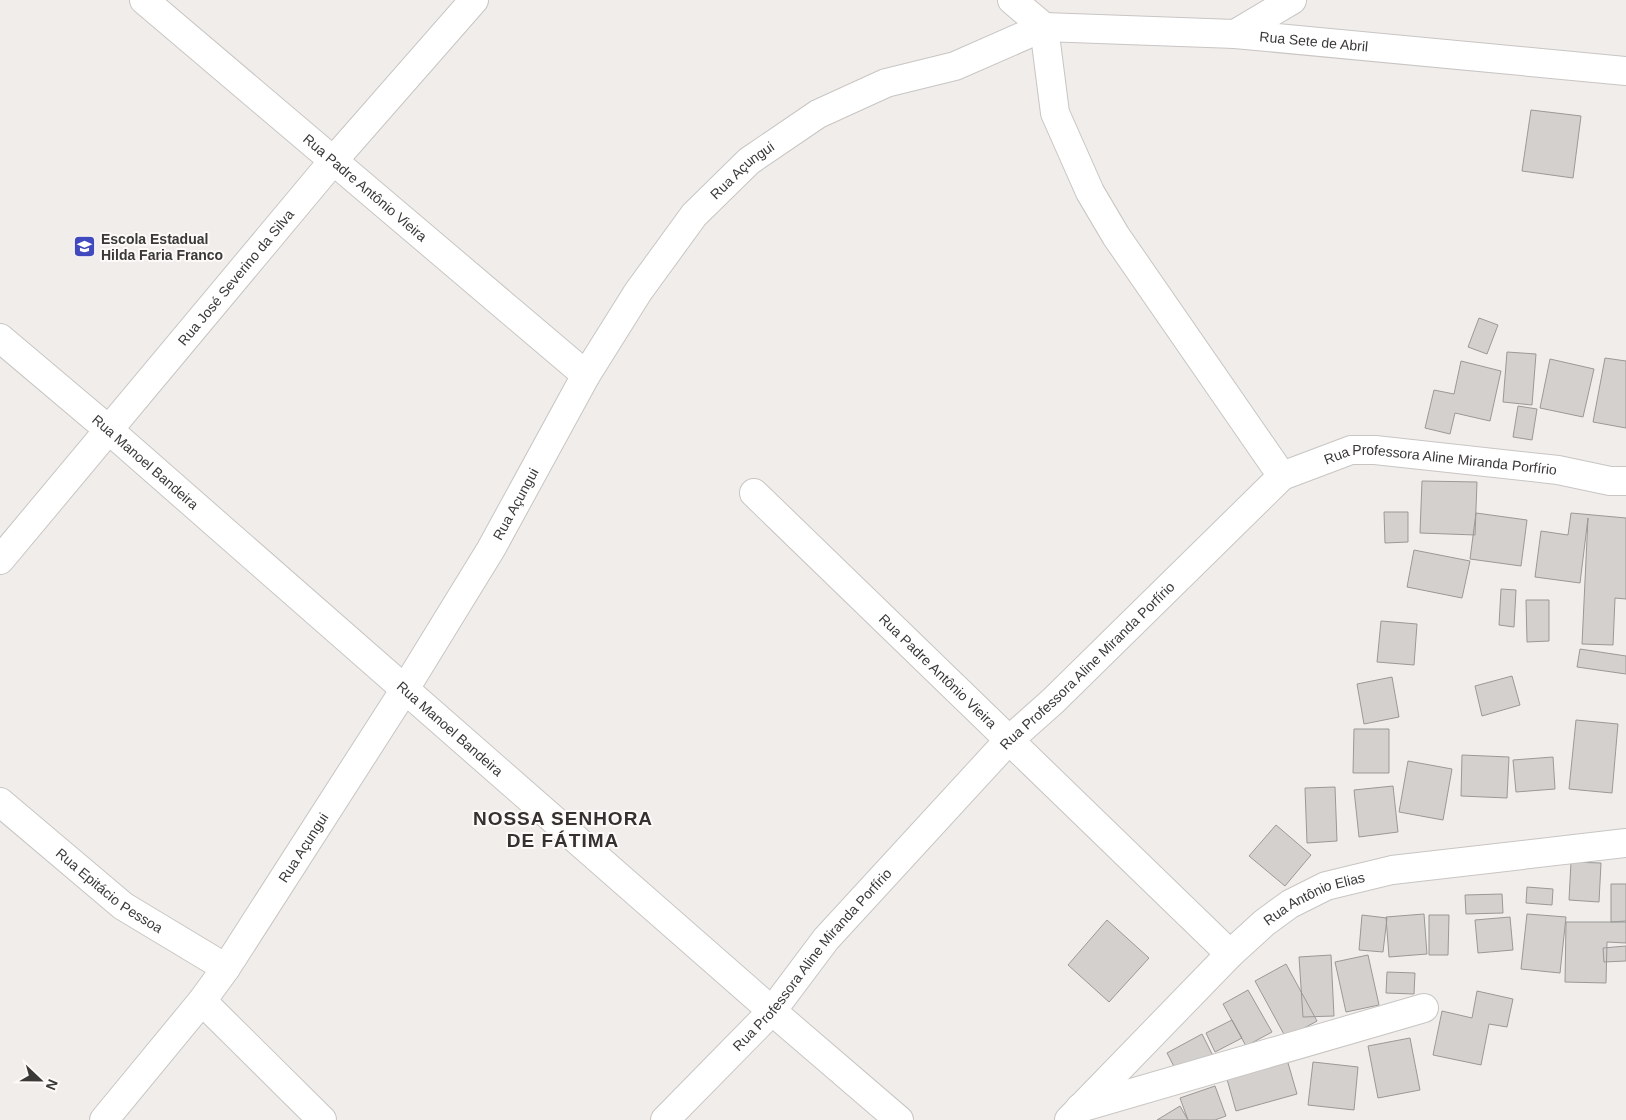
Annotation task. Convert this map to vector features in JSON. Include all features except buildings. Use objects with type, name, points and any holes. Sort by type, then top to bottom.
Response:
[{"type":"street","name":"Rua Padre Antônio Vieira","points":[[144,0],[586,375]]},
{"type":"street","name":"Rua José Severino da Silva","points":[[0,560],[334,161],[474,0]]},
{"type":"street","points":[[1012,0],[1044,27],[1055,114],[1090,192],[1116,236],[1282,476]]},
{"type":"street","points":[[1235,34],[1292,0]]},
{"type":"street","name":"Rua Sete de Abril","points":[[1044,27],[1235,34],[1626,72]]},
{"type":"street","name":"Rua Açungui","points":[[104,1120],[202,1001],[226,968],[405,689],[491,549],[586,375],[638,292],[694,215],[748,161],[818,114],[886,83],[955,66],[1044,27]]},
{"type":"street","name":"Rua Manoel Bandeira","points":[[0,338],[109,430],[899,1120]]},
{"type":"street","name":"Rua Professora Aline Miranda Porfírio","points":[[665,1120],[772,1011],[826,939],[1008,741],[1053,702],[1282,476],[1351,450],[1375,450],[1558,470],[1610,481],[1626,481]]},
{"type":"street","name":"Rua Padre Antônio Vieira","points":[[754,494],[1230,954]]},
{"type":"street","name":"Rua Epitácio Pessoa","points":[[0,802],[123,906],[226,968]]},
{"type":"street","name":"Rua Antônio Elias","points":[[1074,1114],[1230,954],[1264,923],[1290,904],[1326,886],[1392,870],[1626,843]]},
{"type":"street","points":[[202,1001],[322,1120]]},
{"type":"street","name":"Rua Antônio Elias","points":[[1074,1114],[1424,1008]]},
{"type":"place","name":"Escola Estadual Hilda Faria Franco","points":[[85,247]]},
{"type":"district","name":"NOSSA SENHORA DE FÁTIMA","points":[[563,829]]}]
